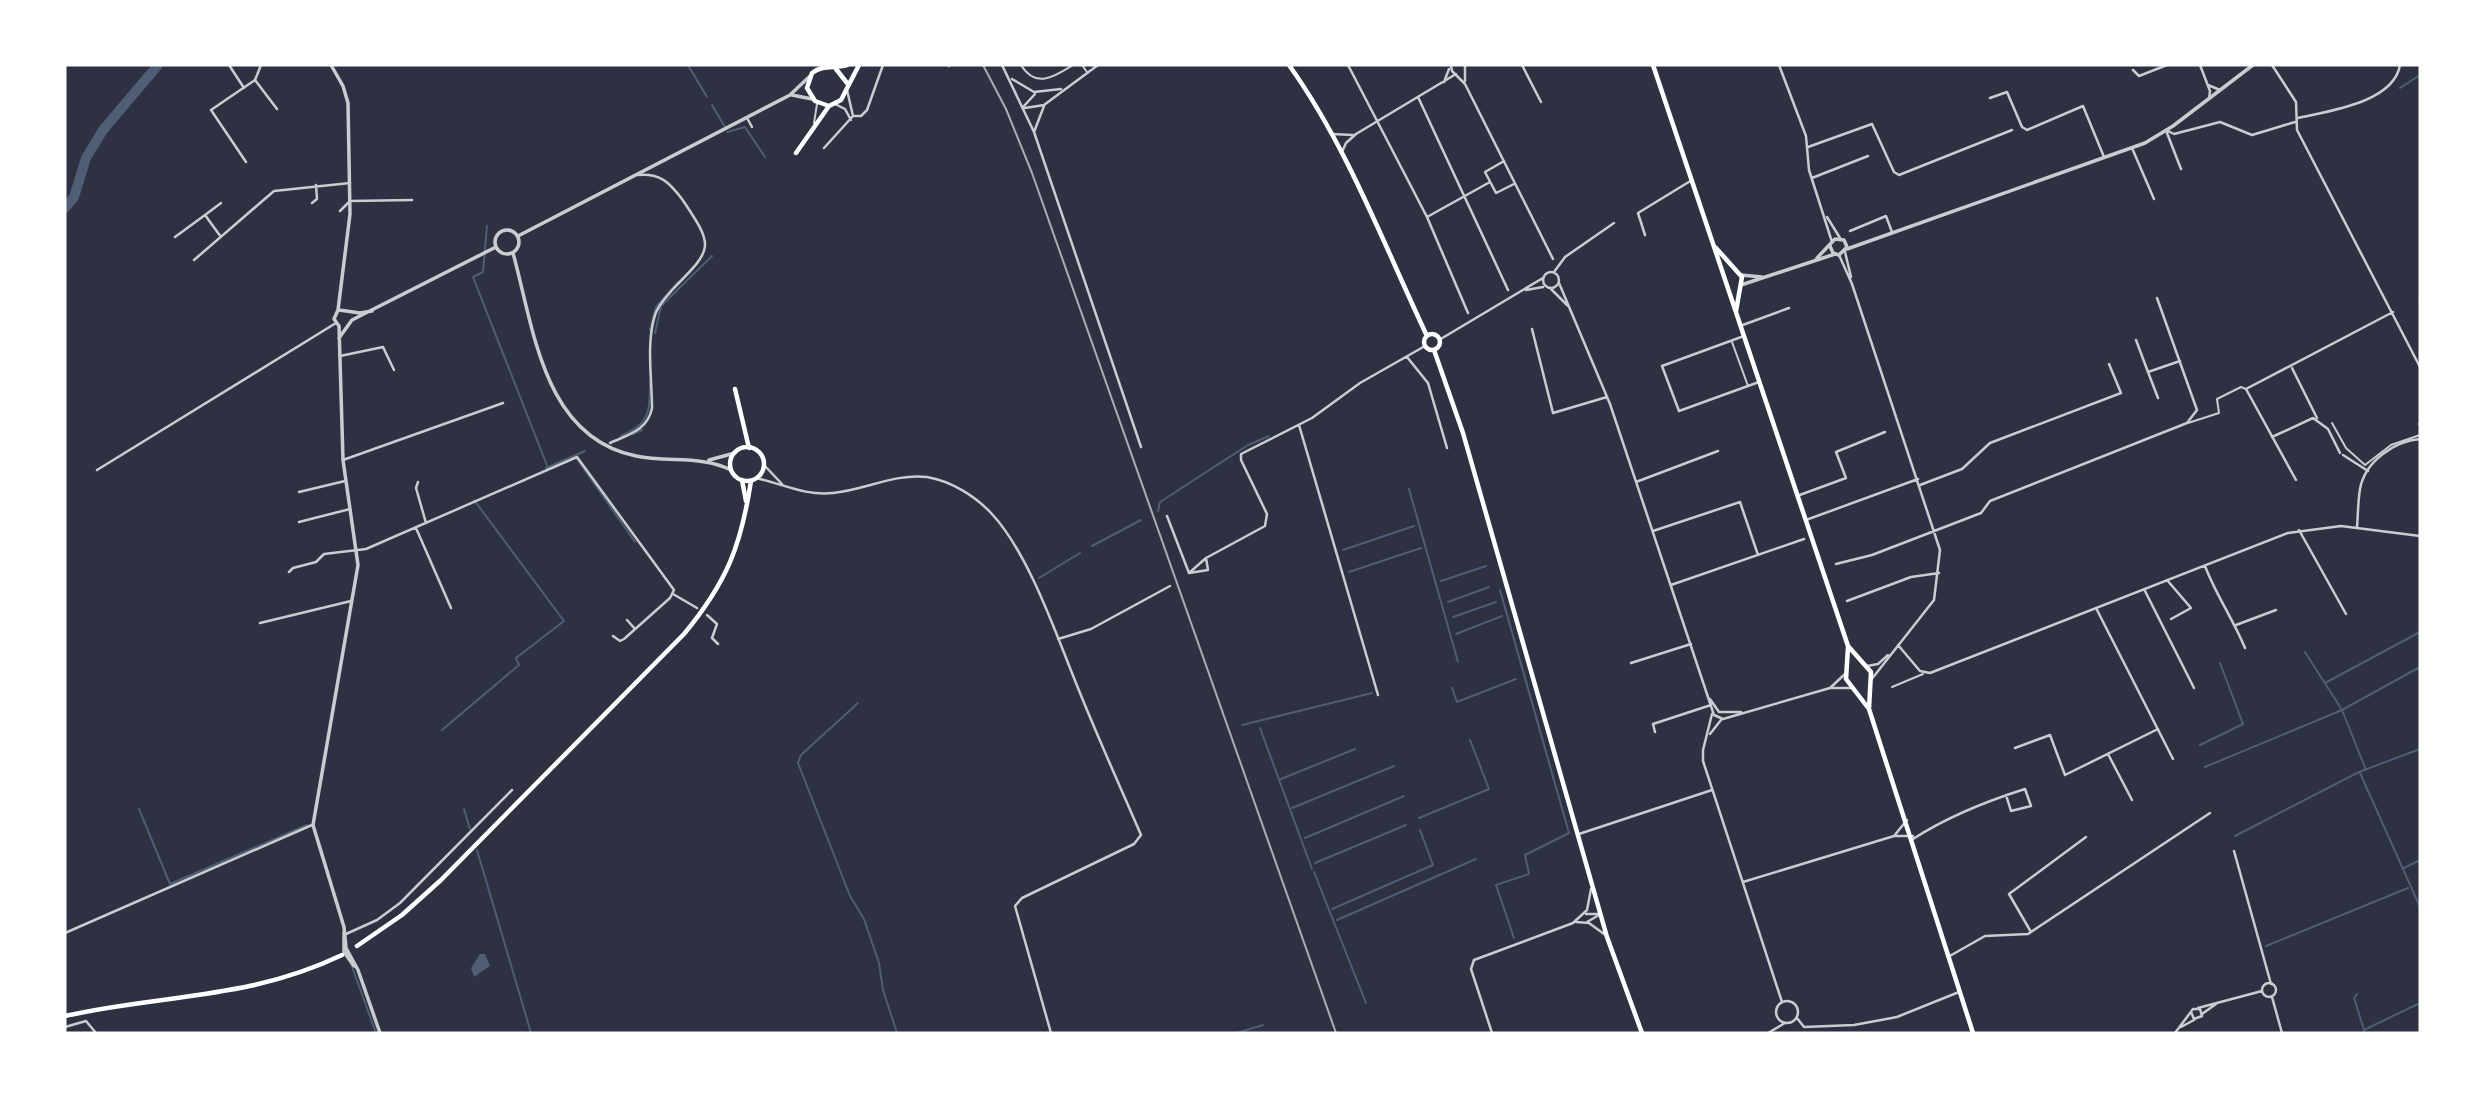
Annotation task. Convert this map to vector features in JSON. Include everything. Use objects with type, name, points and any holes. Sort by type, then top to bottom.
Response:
[{"type":"main road","points":[[847,65],[836,69],[820,68],[810,76],[807,88],[812,99],[828,106],[841,100],[859,65]]},
{"type":"main road","points":[[1289,65],[1342,155],[1427,335],[1425,346],[1434,350],[1464,433],[1607,937],[1642,1033]]},
{"type":"main road","points":[[1653,65],[1848,646],[1848,683],[1870,709]]},
{"type":"main road","points":[[836,69],[844,76],[847,88]]},
{"type":"main road","points":[[796,153],[828,106]]},
{"type":"main road","points":[[1715,248],[1741,275],[1736,314]]},
{"type":"main road","points":[[1726,276],[1735,271]]},
{"type":"main road","points":[[1727,285],[1740,286]]},
{"type":"main road","points":[[1427,335],[1434,335],[1439,340],[1434,350]]},
{"type":"main road","points":[[734,389],[749,448]]},
{"type":"main road","points":[[357,946],[410,909],[477,844],[612,707],[700,610],[733,558],[744,528],[754,480],[764,465],[758,452],[749,448],[735,453],[732,470],[742,480],[747,505]]},
{"type":"main road","points":[[742,480],[754,480]]},
{"type":"main road","points":[[1848,646],[1871,672],[1870,709],[1913,837],[1973,1033]]},
{"type":"main road","points":[[1848,670],[1854,665],[1865,666]]},
{"type":"main road","points":[[1855,689],[1870,682]]},
{"type":"main road","points":[[65,1016],[252,988],[305,972],[342,955]]},
{"type":"street","points":[[229,65],[244,88]]},
{"type":"street","points":[[246,162],[211,110],[255,80],[261,65]]},
{"type":"street","points":[[331,65],[347,96],[350,201],[338,310],[334,316],[339,338],[345,481],[358,565],[313,825],[346,934],[344,941]]},
{"type":"street","points":[[824,148],[853,117],[861,116],[867,110],[883,65]]},
{"type":"street","points":[[1002,65],[1034,132],[1141,447]]},
{"type":"street","points":[[1021,65],[1029,76],[1047,80],[1073,65]]},
{"type":"street","points":[[1082,65],[1087,73]]},
{"type":"street","points":[[1034,132],[1044,105],[1098,65]]},
{"type":"street","points":[[1348,65],[1427,217],[1468,313]]},
{"type":"street","points":[[1465,84],[1463,72],[1467,65]]},
{"type":"street","points":[[1522,65],[1541,102]]},
{"type":"street","points":[[1779,65],[1808,147],[1812,178],[1824,211],[1831,244],[1852,284]]},
{"type":"street","points":[[2133,70],[2139,76],[2167,65]]},
{"type":"street","points":[[2200,65],[2208,85],[2209,99]]},
{"type":"street","points":[[1740,286],[1837,255],[1866,241],[2132,148],[2166,130],[2253,65]]},
{"type":"street","points":[[2274,65],[2296,102],[2300,137],[2419,360],[2420,367]]},
{"type":"street","points":[[2166,130],[2174,134],[2216,121],[2255,135],[2381,94],[2399,73],[2400,65]]},
{"type":"street","points":[[1444,82],[1450,66],[1465,84],[1553,259]]},
{"type":"street","points":[[1342,155],[1346,143],[1356,134],[1463,72]]},
{"type":"street","points":[[518,236],[790,95],[810,76]]},
{"type":"street","points":[[1009,77],[1024,88],[1038,93],[1064,88]]},
{"type":"street","points":[[255,80],[277,109]]},
{"type":"street","points":[[2208,85],[2220,90]]},
{"type":"street","points":[[847,88],[853,117]]},
{"type":"street","points":[[1990,98],[2007,92],[2022,127],[2027,131],[2083,106],[2105,158]]},
{"type":"street","points":[[1024,107],[1038,93]]},
{"type":"street","points":[[790,95],[812,99]]},
{"type":"street","points":[[1418,97],[1508,290]]},
{"type":"street","points":[[814,123],[817,103]]},
{"type":"street","points":[[835,104],[853,117]]},
{"type":"street","points":[[1024,107],[1044,105]]},
{"type":"street","points":[[746,117],[752,127]]},
{"type":"street","points":[[1808,147],[1873,124],[1894,172],[1899,175],[2012,130]]},
{"type":"street","points":[[2166,130],[2181,169]]},
{"type":"street","points":[[1330,133],[1346,137],[1356,134]]},
{"type":"street","points":[[2132,148],[2154,199]]},
{"type":"street","points":[[1812,178],[1867,156]]},
{"type":"street","points":[[1504,162],[1485,172],[1496,193],[1516,183]]},
{"type":"street","points":[[610,443],[640,429],[650,415],[655,314],[664,299],[698,264],[705,250],[704,235],[673,186],[656,175],[630,177]]},
{"type":"street","points":[[1645,235],[1638,213],[1692,180]]},
{"type":"street","points":[[1427,217],[1490,182]]},
{"type":"street","points":[[194,260],[274,191],[350,183]]},
{"type":"street","points":[[312,203],[317,199],[316,185]]},
{"type":"street","points":[[340,211],[350,201],[412,200]]},
{"type":"street","points":[[175,237],[221,203]]},
{"type":"street","points":[[1824,211],[1840,238],[1846,241],[1866,241]]},
{"type":"street","points":[[205,215],[222,237]]},
{"type":"street","points":[[1850,231],[1886,216],[1892,232]]},
{"type":"street","points":[[1614,223],[1558,263],[1554,272],[1607,397],[1709,696],[1712,711],[1702,756],[1782,1002]]},
{"type":"street","points":[[501,231],[513,231],[518,236],[519,246],[513,253],[503,254],[496,247],[495,240],[501,231]]},
{"type":"street","points":[[1816,260],[1840,238]]},
{"type":"street","points":[[1846,241],[1852,284],[1940,551],[1934,600],[1870,682]]},
{"type":"street","points":[[339,338],[352,320],[496,247]]},
{"type":"street","points":[[513,253],[548,380],[561,404],[581,429],[604,446],[624,454],[662,460],[707,461],[735,453]]},
{"type":"street","points":[[1439,340],[1520,293],[1543,278],[1547,272],[1554,272]]},
{"type":"street","points":[[1741,275],[1765,277]]},
{"type":"street","points":[[1543,278],[1545,286]]},
{"type":"street","points":[[1551,289],[1559,283]]},
{"type":"street","points":[[1520,293],[1545,286],[1570,308]]},
{"type":"street","points":[[340,294],[345,308],[350,311],[374,310]]},
{"type":"street","points":[[2157,298],[2197,410],[2187,423]]},
{"type":"street","points":[[338,310],[345,308]]},
{"type":"street","points":[[1740,326],[1789,308]]},
{"type":"street","points":[[350,311],[352,320]]},
{"type":"street","points":[[1836,565],[1863,559],[1981,513],[1990,502],[2006,495],[2218,413],[2217,399],[2241,387],[2246,388],[2393,312]]},
{"type":"street","points":[[97,470],[337,325],[346,327]]},
{"type":"street","points":[[1532,329],[1553,413],[1607,397]]},
{"type":"street","points":[[1744,336],[1662,366],[1679,411],[1759,382]]},
{"type":"street","points":[[2136,340],[2158,398]]},
{"type":"street","points":[[1731,341],[1748,387]]},
{"type":"street","points":[[1189,573],[1206,558],[1265,526],[1267,520],[1241,460],[1241,454],[1328,409],[1360,383],[1425,346]]},
{"type":"street","points":[[340,356],[383,347],[394,370]]},
{"type":"street","points":[[1407,357],[1425,378],[1432,393],[1447,448]]},
{"type":"street","points":[[2148,372],[2180,361]]},
{"type":"street","points":[[1920,485],[1962,469],[1990,443],[2121,393],[2109,364]]},
{"type":"street","points":[[2292,368],[2318,420],[2328,429],[2341,454],[2368,471]]},
{"type":"street","points":[[2246,388],[2295,480]]},
{"type":"street","points":[[343,460],[503,402]]},
{"type":"street","points":[[2272,437],[2313,418],[2318,420]]},
{"type":"street","points":[[2332,423],[2354,458],[2366,465],[2391,444],[2420,437]]},
{"type":"street","points":[[1299,425],[1378,695]]},
{"type":"street","points":[[1797,496],[1846,478],[1836,452],[1885,432]]},
{"type":"street","points":[[2357,527],[2360,487],[2368,471],[2390,449],[2420,437]]},
{"type":"street","points":[[1636,482],[1718,451]]},
{"type":"street","points":[[289,572],[293,568],[316,562],[324,554],[366,549],[577,457],[671,586],[673,594],[700,610]]},
{"type":"street","points":[[707,461],[732,470]]},
{"type":"street","points":[[764,465],[782,484]]},
{"type":"street","points":[[754,480],[819,494],[926,477],[964,491],[991,513],[1004,529],[1058,639],[1140,835],[1135,844],[1022,898],[1015,906],[1051,1033]]},
{"type":"street","points":[[1805,520],[1918,479]]},
{"type":"street","points":[[299,492],[345,481]]},
{"type":"street","points":[[418,482],[416,488],[426,523]]},
{"type":"street","points":[[1653,531],[1740,502],[1758,555]]},
{"type":"street","points":[[299,522],[350,509]]},
{"type":"street","points":[[1167,516],[1189,573]]},
{"type":"street","points":[[1892,687],[2299,530],[2357,527],[2420,536]]},
{"type":"street","points":[[416,528],[451,608]]},
{"type":"street","points":[[2299,530],[2346,614]]},
{"type":"street","points":[[1671,585],[1804,539]]},
{"type":"street","points":[[1189,573],[1208,570],[1206,558]]},
{"type":"street","points":[[2205,566],[2217,598],[2236,625],[2245,648]]},
{"type":"street","points":[[1847,601],[1911,577],[1939,573]]},
{"type":"street","points":[[2167,580],[2191,608],[2171,619]]},
{"type":"street","points":[[1058,639],[1091,629],[1170,586]]},
{"type":"street","points":[[2144,589],[2194,688]]},
{"type":"street","points":[[614,636],[622,640],[673,594]]},
{"type":"street","points":[[260,623],[351,601]]},
{"type":"street","points":[[2096,608],[2173,759]]},
{"type":"street","points":[[2236,625],[2276,610]]},
{"type":"street","points":[[708,615],[717,624],[712,638],[718,644]]},
{"type":"street","points":[[627,620],[635,629]]},
{"type":"street","points":[[1631,663],[1691,644]]},
{"type":"street","points":[[1898,645],[1924,673]]},
{"type":"street","points":[[1865,666],[1878,664],[1893,651]]},
{"type":"street","points":[[1830,688],[1848,670]]},
{"type":"street","points":[[1708,737],[1723,719],[1745,711],[1830,688],[1855,689]]},
{"type":"street","points":[[1709,696],[1721,713],[1745,711]]},
{"type":"street","points":[[1655,732],[1653,724],[1711,705]]},
{"type":"street","points":[[1712,711],[1723,719]]},
{"type":"street","points":[[2015,748],[2050,735],[2065,775],[2158,729]]},
{"type":"street","points":[[2108,754],[2132,800]]},
{"type":"street","points":[[1744,882],[1894,836],[1913,837],[1985,802],[2006,795],[2025,789],[2031,806],[2011,811],[2006,795]]},
{"type":"street","points":[[346,934],[377,920],[396,906],[512,790]]},
{"type":"street","points":[[1578,834],[1712,790]]},
{"type":"street","points":[[1948,957],[1985,936],[2031,933],[2210,813]]},
{"type":"street","points":[[1894,836],[1907,820]]},
{"type":"street","points":[[65,933],[313,825]]},
{"type":"street","points":[[2031,933],[2009,894],[2086,837]]},
{"type":"street","points":[[2234,851],[2271,984],[2276,990],[2272,997],[2282,1033]]},
{"type":"street","points":[[1492,1033],[1471,969],[1474,960],[1483,954],[1573,922],[1584,914],[1591,898],[1591,882]]},
{"type":"street","points":[[1584,914],[1600,914]]},
{"type":"street","points":[[1573,922],[1587,922],[1600,914]]},
{"type":"street","points":[[1587,922],[1607,937]]},
{"type":"street","points":[[344,927],[344,941],[350,960],[359,974],[380,1033]]},
{"type":"street","points":[[2175,1032],[2191,1012],[2198,1008],[2262,991],[2265,985],[2271,984]]},
{"type":"street","points":[[2262,991],[2265,996],[2272,997]]},
{"type":"street","points":[[1785,1023],[1776,1013],[1782,1002],[1789,1000],[1797,1006],[1797,1018],[1804,1027],[1854,1025],[1897,1017],[1959,992]]},
{"type":"street","points":[[2175,1032],[2219,1003]]},
{"type":"street","points":[[2198,1008],[2202,1014]]},
{"type":"street","points":[[2191,1012],[2196,1019]]},
{"type":"street","points":[[1768,1033],[1797,1018]]},
{"type":"street","points":[[65,1027],[86,1021],[96,1033]]},
{"type":"water","points":[[480,954],[485,954],[490,966],[474,977],[471,968]]},
{"type":"waterway","points":[[65,208],[74,197],[86,158],[103,130],[158,65]]},
{"type":"waterway","points":[[688,65],[707,97]]},
{"type":"waterway","points":[[2400,88],[2420,75]]},
{"type":"waterway","points":[[712,105],[725,127]]},
{"type":"waterway","points":[[727,132],[745,127],[765,157]]},
{"type":"waterway","points":[[487,226],[483,272],[473,277],[548,468]]},
{"type":"waterway","points":[[655,333],[661,306],[712,256]]},
{"type":"waterway","points":[[650,330],[656,307],[678,282]]},
{"type":"waterway","points":[[621,436],[644,421],[649,408],[650,381]]},
{"type":"waterway","points":[[633,434],[642,430]]},
{"type":"waterway","points":[[1158,511],[1160,502],[1248,445],[1269,436]]},
{"type":"waterway","points":[[546,468],[585,451]]},
{"type":"waterway","points":[[577,459],[635,542]]},
{"type":"waterway","points":[[1409,489],[1458,662]]},
{"type":"waterway","points":[[442,730],[519,665],[516,658],[564,621],[474,500]]},
{"type":"waterway","points":[[1092,546],[1141,520]]},
{"type":"waterway","points":[[1343,550],[1414,526]]},
{"type":"waterway","points":[[1349,572],[1421,548]]},
{"type":"waterway","points":[[1039,578],[1080,553]]},
{"type":"waterway","points":[[1441,581],[1486,566]]},
{"type":"waterway","points":[[1448,602],[1489,587]]},
{"type":"waterway","points":[[1500,590],[1569,833],[1525,855],[1529,874],[1496,885],[1514,938]]},
{"type":"waterway","points":[[1453,617],[1496,602]]},
{"type":"waterway","points":[[1456,634],[1502,616]]},
{"type":"waterway","points":[[2325,683],[2420,632]]},
{"type":"waterway","points":[[2305,652],[2342,710],[2420,667]]},
{"type":"waterway","points":[[2200,745],[2243,724],[2220,663]]},
{"type":"waterway","points":[[1452,688],[1457,702],[1516,679]]},
{"type":"waterway","points":[[1242,725],[1372,693]]},
{"type":"waterway","points":[[858,703],[801,755],[798,763],[850,896],[864,919],[879,963],[883,990],[897,1033]]},
{"type":"waterway","points":[[2205,767],[2342,710],[2366,770]]},
{"type":"waterway","points":[[1260,728],[1312,869]]},
{"type":"waterway","points":[[1419,818],[1489,789],[1470,740]]},
{"type":"waterway","points":[[1281,779],[1355,749]]},
{"type":"waterway","points":[[2235,836],[2359,772],[2420,749]]},
{"type":"waterway","points":[[1292,808],[1394,766]]},
{"type":"waterway","points":[[2360,773],[2420,907]]},
{"type":"waterway","points":[[1305,838],[1404,796]]},
{"type":"waterway","points":[[139,809],[170,884],[307,825]]},
{"type":"waterway","points":[[464,809],[470,829]]},
{"type":"waterway","points":[[1315,863],[1406,825]]},
{"type":"waterway","points":[[1332,909],[1433,865],[1420,830]]},
{"type":"waterway","points":[[477,850],[531,1033]]},
{"type":"waterway","points":[[1337,920],[1476,859]]},
{"type":"waterway","points":[[2404,868],[2420,860]]},
{"type":"waterway","points":[[1314,872],[1366,1003]]},
{"type":"waterway","points":[[2266,946],[2408,888]]},
{"type":"waterway","points":[[351,964],[376,1033]]},
{"type":"waterway","points":[[2357,994],[2354,998],[2365,1033]]},
{"type":"waterway","points":[[2364,1030],[2420,1003]]},
{"type":"waterway","points":[[1237,1033],[1263,1025]]},
{"type":"railway","points":[[983,65],[1006,109],[1032,173],[1336,1033]]}]
